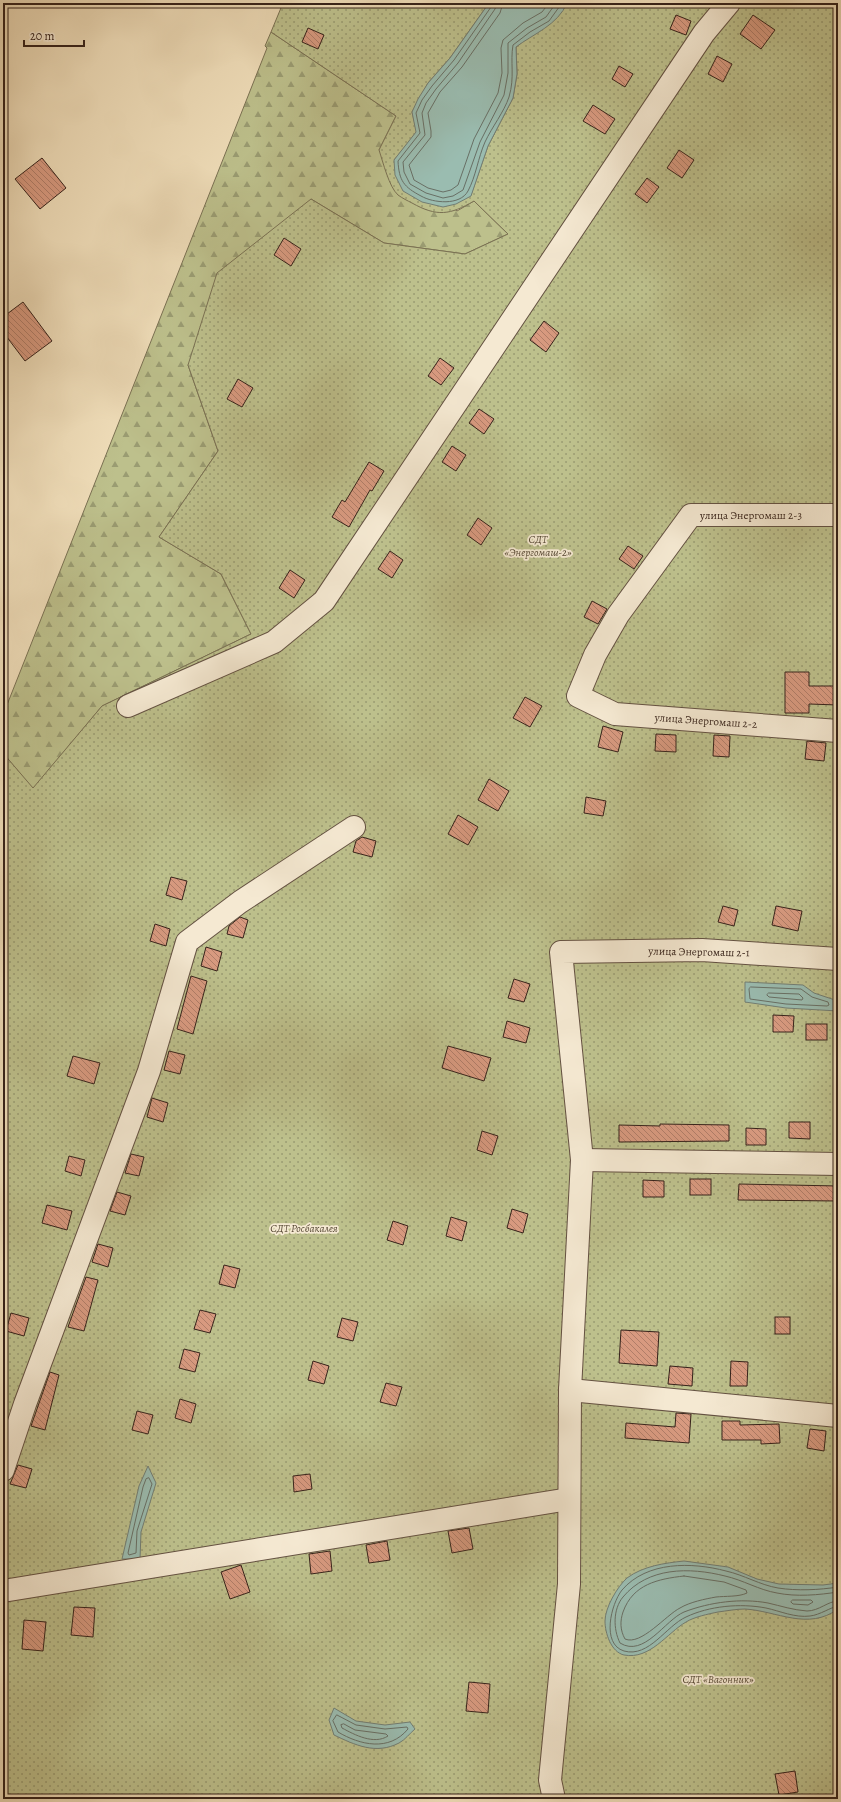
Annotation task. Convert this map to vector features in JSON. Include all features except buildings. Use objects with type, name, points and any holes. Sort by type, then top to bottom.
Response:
[{"type":"street","points":[[128,706],[274,642],[324,601],[704,33],[729,3]]},
{"type":"street","name":"улица Энергомаш 2-3","points":[[578,696],[595,655],[618,615],[691,515],[838,515]]},
{"type":"street","name":"улица Энергомаш 2-2","points":[[578,696],[615,714],[838,731]]},
{"type":"street","points":[[3,1470],[25,1404],[149,1071],[187,942],[240,902],[354,827]]},
{"type":"street","name":"улица Энергомаш 2-1","points":[[582,1160],[561,952],[702,950],[838,959]]},
{"type":"street","points":[[554,1799],[550,1780],[569,1584],[570,1390],[582,1160],[838,1164]]},
{"type":"street","points":[[570,1390],[838,1416]]},
{"type":"street","points":[[3,1591],[569,1499]]},
{"type":"green space","points":[[283,3],[489,3],[450,58],[428,83],[412,112],[417,132],[394,160],[471,195],[488,146],[513,98],[517,74],[516,47],[567,3],[838,3],[838,1799],[3,1799],[3,753],[33,788],[102,706],[251,634],[221,574],[159,537],[218,451],[188,365],[217,273],[311,199],[384,243],[465,254],[508,234],[474,201],[458,209],[436,212],[421,208],[398,195],[389,180],[379,150],[396,116],[271,32]]},
{"type":"green space","points":[[271,32],[396,116],[379,150],[457,211],[474,201],[508,234],[465,254],[384,243],[311,199],[188,365],[218,451],[159,537],[221,574],[251,634],[102,706],[33,789],[3,753],[3,715],[267,48],[265,46]]},
{"type":"water","points":[[489,3],[567,3],[558,17],[516,47],[517,74],[513,98],[488,146],[471,196],[456,204],[443,207],[422,202],[403,191],[395,175],[394,160],[416,132],[412,112],[418,99],[428,83],[450,58]]},
{"type":"water","points":[[745,982],[803,985],[814,993],[838,1001],[838,1011],[786,1008],[745,1002]]},
{"type":"water","points":[[148,1466],[156,1483],[141,1532],[140,1559],[122,1559],[139,1486]]},
{"type":"water","points":[[684,1561],[728,1567],[757,1579],[779,1584],[823,1585],[838,1583],[838,1609],[815,1619],[792,1618],[757,1610],[745,1609],[718,1612],[689,1620],[650,1650],[642,1654],[624,1655],[619,1653],[612,1646],[606,1631],[605,1621],[609,1604],[619,1587],[627,1578],[647,1568]]},
{"type":"water","points":[[334,1708],[356,1721],[385,1725],[410,1722],[415,1729],[401,1742],[390,1747],[374,1748],[358,1745],[334,1735],[329,1720]]},
{"type":"park label","name":"СДТ «Энергомаш-2»","points":[[538,545]]},
{"type":"park label","name":"СДТ Росбакалея","points":[[304,1228]]},
{"type":"park label","name":"СДТ «Вагонник»","points":[[718,1679]]}]
